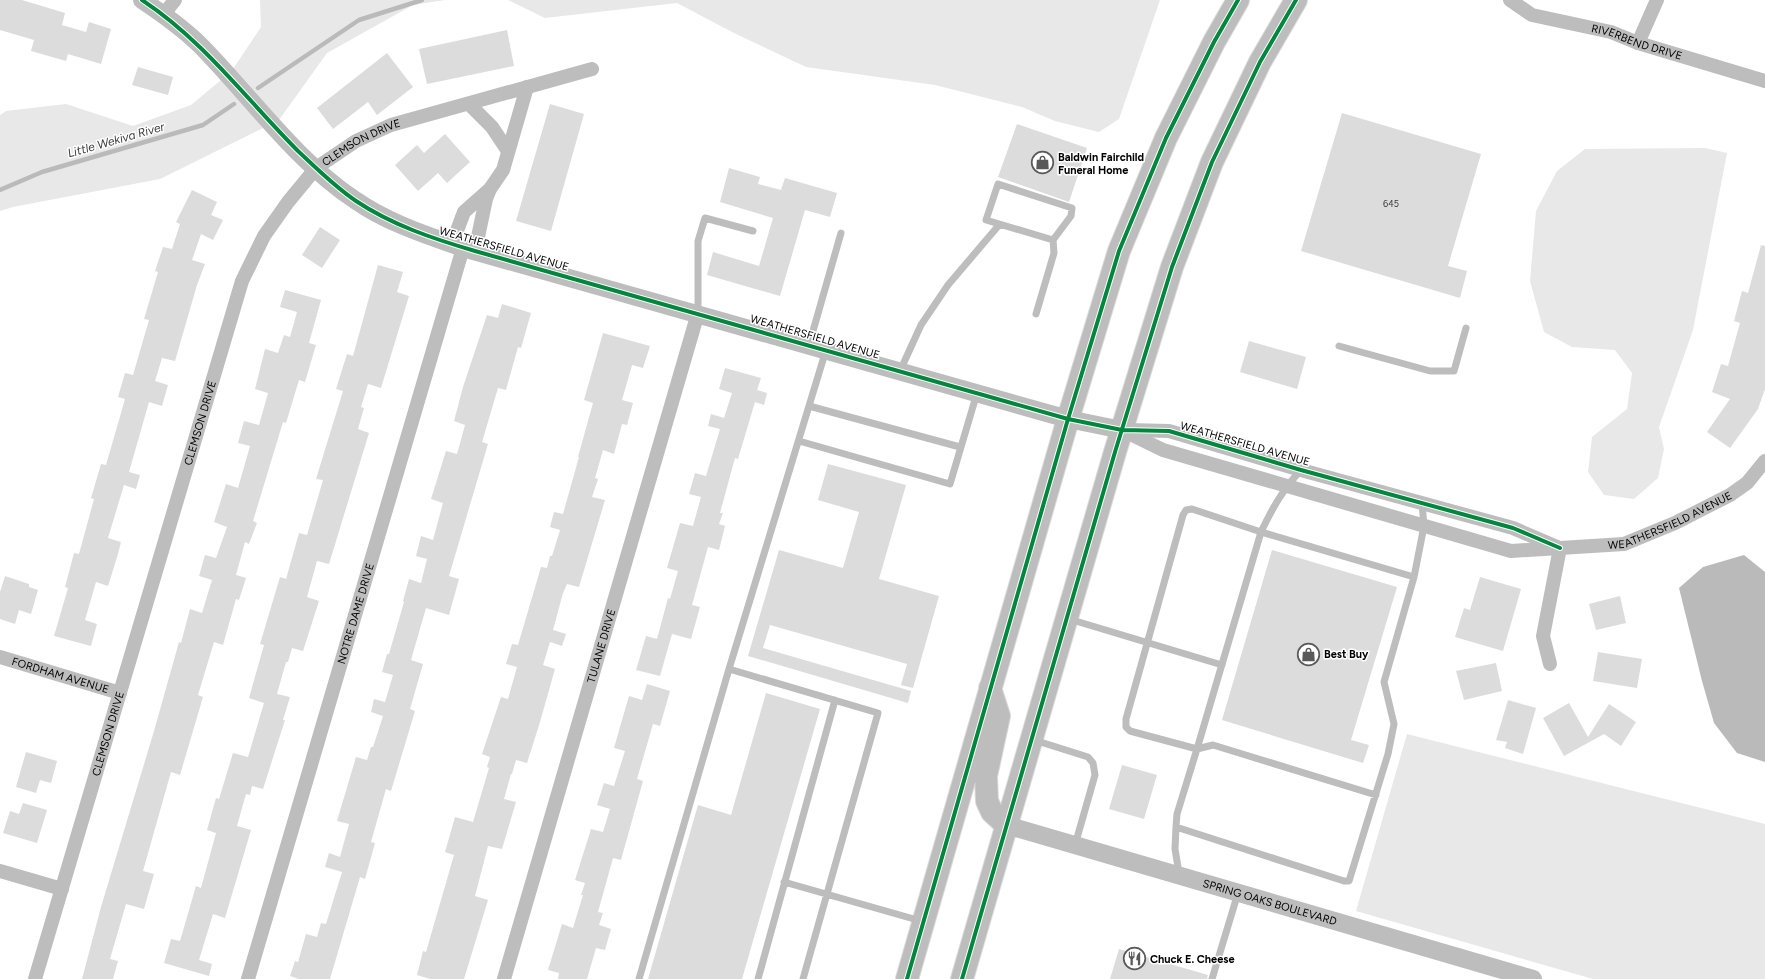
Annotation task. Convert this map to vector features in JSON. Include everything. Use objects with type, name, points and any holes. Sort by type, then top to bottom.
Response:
[{"type":"main road","points":[[907,979],[1068,419],[1119,251],[1166,138],[1214,42],[1238,0]]},
{"type":"main road","points":[[966,978],[1006,825],[1066,618],[1172,267],[1212,162],[1260,62],[1296,0]]},
{"type":"main road","points":[[990,688],[999,716],[986,776],[987,801],[992,812],[1006,825]]},
{"type":"street","name":"WEATHERSFIELD AVENUE","points":[[142,0],[164,14],[201,46],[270,123],[316,168],[355,200],[388,219],[419,233],[464,248],[1068,419],[1122,430],[1169,431],[1301,470],[1513,528],[1560,548]]},
{"type":"street","points":[[164,14],[175,0]]},
{"type":"street","name":"RIVERBEND DRIVE","points":[[1510,0],[1532,15],[1611,32],[1638,42],[1765,81]]},
{"type":"street","points":[[1638,42],[1656,0]]},
{"type":"street","name":"CLEMSON DRIVE","points":[[35,979],[242,281],[264,236],[288,202],[316,168],[356,141],[391,125],[592,69]]},
{"type":"street","name":"NOTRE DAME DRIVE","points":[[464,248],[464,212],[490,189],[503,170],[527,87]]},
{"type":"street","points":[[469,104],[492,127],[508,151]]},
{"type":"street","name":"NOTRE DAME DRIVE","points":[[248,979],[464,248],[482,216],[490,189]]},
{"type":"street","name":"TULANE DRIVE","points":[[504,979],[698,314]]},
{"type":"street","name":"WEATHERSFIELD AVENUE","points":[[1122,430],[1163,450],[1511,551],[1624,544],[1675,523],[1730,495],[1747,483],[1765,461]]},
{"type":"street","points":[[1550,664],[1543,636],[1560,548]]},
{"type":"street","name":"FORDHAM AVENUE","points":[[0,657],[120,693]]},
{"type":"street","name":"SPRING OAKS BOULEVARD","points":[[1006,825],[1533,979]]},
{"type":"street","points":[[0,871],[62,889]]},
{"type":"lane","points":[[1036,314],[1054,253],[1053,240],[1071,216],[1072,208],[998,184],[986,220],[1053,240]]},
{"type":"lane","points":[[698,314],[698,241],[705,218],[753,231]]},
{"type":"lane","points":[[900,371],[921,325],[939,298],[948,285],[1000,225]]},
{"type":"lane","points":[[639,979],[729,669],[809,406],[818,348],[841,234]]},
{"type":"lane","points":[[1339,346],[1430,371],[1454,371],[1466,328]]},
{"type":"lane","points":[[799,441],[950,484],[977,393]]},
{"type":"lane","points":[[809,406],[960,447]]},
{"type":"lane","points":[[1179,876],[1175,849],[1177,814],[1261,532],[1286,486],[1301,470]]},
{"type":"lane","points":[[1176,827],[1344,881],[1349,881],[1388,754],[1394,724],[1384,682],[1414,577],[1424,526],[1422,503]]},
{"type":"lane","points":[[1376,795],[1213,745],[1197,749],[1130,732],[1126,727],[1131,700],[1183,515],[1186,510],[1192,509],[1261,532],[1414,577]]},
{"type":"lane","points":[[1066,618],[1222,665]]},
{"type":"lane","points":[[729,669],[878,713],[803,979]]},
{"type":"lane","points":[[758,979],[835,700]]},
{"type":"lane","points":[[1031,740],[1088,757],[1093,763],[1095,775],[1075,845]]},
{"type":"lane","points":[[784,882],[923,922]]},
{"type":"lane","points":[[1212,979],[1238,893]]},
{"type":"shaded area","points":[[260,0],[445,0],[413,5],[327,53],[279,120],[233,69],[261,27]]},
{"type":"shaded area","points":[[508,0],[1160,0],[1119,119],[1099,132],[1055,121],[1022,107],[935,85],[806,67],[732,32],[677,3],[545,18]]},
{"type":"shaded area","points":[[221,80],[263,128],[160,179],[13,207],[0,211],[0,115],[6,111],[66,104],[133,126],[191,105]]},
{"type":"shaded area","points":[[1705,148],[1727,153],[1693,330],[1659,427],[1664,449],[1658,478],[1634,499],[1604,495],[1588,472],[1592,437],[1627,409],[1632,373],[1615,350],[1572,347],[1544,332],[1530,281],[1536,211],[1557,171],[1585,149]]},
{"type":"shaded area","points":[[1744,555],[1765,572],[1765,762],[1737,753],[1714,723],[1679,588],[1703,567]]},
{"type":"shaded area","points":[[1407,734],[1765,824],[1765,979],[1593,979],[1356,911]]},
{"type":"building","points":[[0,0],[22,0],[65,13],[62,25],[86,32],[89,22],[111,29],[101,64],[68,54],[66,61],[31,51],[34,40],[0,30]]},
{"type":"building","points":[[507,30],[514,66],[427,84],[419,49]]},
{"type":"building","points":[[387,53],[413,87],[377,115],[368,102],[333,129],[317,108]]},
{"type":"building","points":[[138,67],[173,77],[168,95],[132,85]]},
{"type":"building","points":[[550,104],[584,114],[551,231],[516,221]]},
{"type":"building","points":[[1342,113],[1481,154],[1448,266],[1467,271],[1460,298],[1301,251]]},
{"type":"building","name":"Baldwin Fairchild Funeral Home","points":[[1017,124],[1087,148],[1069,202],[998,177]]},
{"type":"building","points":[[445,134],[470,162],[447,183],[438,173],[418,191],[395,165],[417,145],[424,153]]},
{"type":"building","points":[[729,168],[760,177],[758,184],[781,190],[785,178],[837,193],[830,217],[805,210],[780,296],[707,275],[713,252],[759,266],[773,218],[720,202]]},
{"type":"building","points":[[192,190],[217,202],[211,215],[223,220],[213,240],[201,234],[192,260],[205,264],[197,285],[175,361],[162,358],[155,381],[168,385],[162,406],[149,402],[129,472],[140,475],[136,489],[124,485],[108,538],[121,542],[108,586],[96,582],[85,620],[97,624],[91,646],[54,636],[68,588],[65,587],[74,553],[79,554],[94,499],[91,498],[101,464],[106,465],[125,399],[118,397],[125,373],[133,375],[149,320],[144,319],[158,272],[155,271],[163,247],[172,249],[180,224],[176,222]]},
{"type":"building","points":[[320,227],[340,240],[322,268],[302,255]]},
{"type":"building","points":[[1761,245],[1765,246],[1765,389],[1758,409],[1730,448],[1707,432],[1730,399],[1712,392],[1721,364],[1728,366],[1740,323],[1734,321],[1742,291],[1748,293]]},
{"type":"building","points":[[378,265],[403,272],[397,292],[409,296],[381,388],[368,384],[361,407],[364,408],[358,429],[369,433],[329,564],[317,561],[307,597],[319,601],[303,651],[292,648],[288,662],[286,662],[277,694],[290,697],[283,720],[285,720],[263,789],[252,786],[250,795],[246,794],[237,826],[251,830],[225,918],[213,914],[199,960],[212,964],[209,976],[164,963],[171,939],[180,941],[196,886],[201,888],[216,833],[207,830],[216,798],[219,799],[233,753],[248,757],[264,703],[249,698],[264,645],[260,644],[280,577],[286,579],[299,533],[307,535],[323,480],[316,479],[343,391],[336,389],[347,354],[353,356]]},
{"type":"building","points":[[285,290],[321,300],[309,343],[316,345],[305,382],[299,380],[286,423],[283,422],[253,521],[257,523],[249,544],[245,542],[236,575],[246,578],[239,600],[236,599],[223,645],[214,642],[198,695],[203,697],[180,775],[171,772],[143,871],[154,874],[144,909],[126,904],[110,959],[118,961],[113,979],[82,979],[101,907],[179,642],[181,643],[190,609],[202,613],[212,580],[199,576],[205,555],[216,558],[227,527],[214,522],[226,484],[238,488],[250,446],[238,443],[244,421],[259,425],[268,393],[255,389],[265,349],[278,353],[284,335],[290,337],[297,312],[280,307]]},
{"type":"building","points":[[502,304],[531,313],[521,348],[518,347],[506,390],[498,388],[482,442],[488,444],[449,576],[459,579],[449,615],[426,608],[411,660],[423,664],[410,709],[415,711],[391,791],[386,789],[371,842],[375,843],[365,879],[360,877],[330,979],[299,979],[290,976],[295,961],[298,962],[306,934],[317,937],[321,923],[326,924],[342,872],[325,867],[329,853],[340,857],[349,824],[337,821],[356,757],[367,760],[383,716],[371,712],[374,699],[385,702],[393,675],[382,672],[387,654],[389,654],[409,579],[421,583],[427,559],[416,556],[421,536],[433,540],[443,503],[431,499],[446,451],[457,454],[465,425],[454,421],[463,387],[487,315],[498,318]]},
{"type":"building","points":[[603,333],[650,346],[643,368],[632,365],[622,400],[633,403],[627,425],[622,424],[614,454],[603,450],[595,478],[598,479],[592,497],[605,500],[579,587],[567,584],[563,593],[553,630],[566,634],[562,646],[550,642],[543,665],[555,669],[527,763],[516,760],[511,774],[504,799],[516,802],[502,849],[488,846],[475,896],[488,900],[464,979],[430,979],[417,975],[423,951],[426,952],[454,855],[445,852],[455,817],[473,822],[489,768],[487,767],[490,757],[482,754],[501,697],[508,699],[517,667],[506,664],[512,644],[518,645],[541,567],[547,568],[560,530],[550,527],[554,512],[563,514],[579,457],[593,403],[584,400]]},
{"type":"building","points":[[1249,341],[1306,357],[1297,389],[1240,372]]},
{"type":"building","points":[[725,368],[761,378],[757,390],[767,393],[764,405],[755,402],[738,459],[735,458],[720,513],[723,513],[719,524],[725,526],[719,550],[708,547],[692,605],[700,607],[691,639],[672,634],[660,676],[636,670],[646,636],[657,639],[668,598],[670,599],[678,571],[667,568],[680,523],[693,526],[701,497],[689,494],[695,473],[706,476],[720,429],[708,426],[711,414],[724,418],[732,393],[719,389]]},
{"type":"building","points":[[828,464],[906,485],[879,579],[939,596],[913,688],[901,685],[907,664],[770,625],[763,648],[911,691],[908,703],[748,656],[779,550],[843,568],[859,512],[818,500]]},
{"type":"building","name":"Best Buy","points":[[1272,550],[1397,587],[1351,740],[1369,745],[1363,763],[1222,720]]},
{"type":"building","points":[[5,576],[29,584],[29,587],[38,590],[31,614],[19,610],[15,624],[0,619],[0,592]]},
{"type":"building","points":[[1480,577],[1521,589],[1503,651],[1455,637],[1464,608],[1470,610]]},
{"type":"building","points":[[1620,596],[1626,623],[1596,630],[1589,604]]},
{"type":"building","points":[[1598,652],[1642,659],[1637,688],[1593,681]]},
{"type":"building","points":[[1496,663],[1502,691],[1464,700],[1456,671]]},
{"type":"building","points":[[647,684],[670,691],[660,726],[653,724],[637,779],[643,781],[621,860],[613,858],[598,912],[603,913],[599,925],[611,929],[605,950],[596,948],[587,979],[558,979],[559,973],[548,970],[562,924],[573,928],[585,883],[575,880],[591,829],[603,832],[610,809],[597,805],[604,783],[614,786],[625,751],[614,748],[629,696],[642,700]]},
{"type":"building","points":[[766,693],[820,709],[742,979],[648,979],[698,805],[731,815]]},
{"type":"building","points":[[1508,700],[1536,708],[1523,754],[1505,748],[1507,742],[1496,740]]},
{"type":"building","points":[[1569,703],[1588,737],[1609,704],[1636,722],[1621,746],[1604,734],[1564,756],[1543,718]]},
{"type":"building","points":[[26,752],[57,761],[51,783],[40,780],[36,793],[16,787]]},
{"type":"building","points":[[1122,765],[1157,775],[1144,819],[1109,809]]},
{"type":"building","points":[[23,803],[47,810],[37,843],[3,833],[10,811],[19,814]]},
{"type":"building","name":"Chuck E. Cheese","points":[[1119,949],[1208,975],[1207,979],[1110,979]]},
{"type":"waterway","name":"Little Wekiva River","points":[[258,88],[359,20],[422,0]]},
{"type":"waterway","name":"Little Wekiva River","points":[[0,190],[42,172],[203,125],[234,104]]},
{"type":"cycle path","points":[[142,0],[185,33],[205,52],[279,132],[333,184],[370,210],[399,224],[444,242],[1068,419],[1122,430],[1169,431],[1301,470],[1513,528],[1560,548]]},
{"type":"cycle path","points":[[907,979],[1068,419],[1119,251],[1166,138],[1214,42],[1238,0]]},
{"type":"cycle path","points":[[962,979],[1115,452],[1172,267],[1212,162],[1260,62],[1296,0]]},
{"type":"place","name":"Baldwin Fairchild Funeral Home","points":[[1043,163]]},
{"type":"place","name":"Best Buy","points":[[1309,654]]},
{"type":"place","name":"Chuck E. Cheese","points":[[1135,959]]}]
